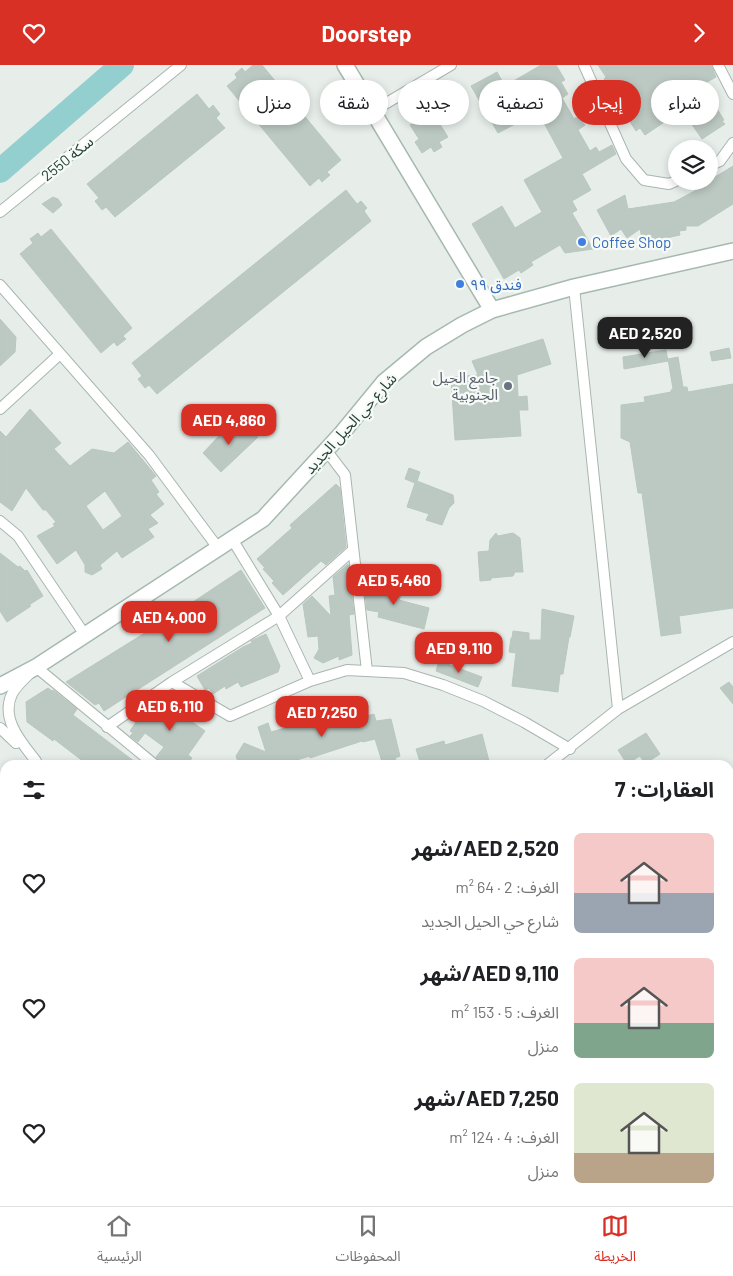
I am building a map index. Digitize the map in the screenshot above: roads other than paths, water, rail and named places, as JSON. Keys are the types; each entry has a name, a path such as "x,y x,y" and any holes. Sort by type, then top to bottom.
{"street":[{"name":"سكة 2550","path":"0,213 181,65"},
{"path":"345,65 354,80"},
{"path":"388,102 451,65"},
{"path":"584,65 626,159 644,180 668,184"},
{"path":"718,65 733,94"},
{"path":"380,125 492,310"},
{"path":"718,162 733,143"},
{"name":"شارع حي الحيل الجديد","path":"36,667 262,519 342,433 384,382 426,347 462,325 492,310 574,287 733,251"},
{"path":"0,285 149,455 218,548"},
{"path":"574,287 618,709"},
{"path":"0,409 60,354"},
{"path":"326,450 345,475 367,671"},
{"path":"0,521 18,537 85,635"},
{"path":"232,539 279,616 310,681"},
{"path":"108,727 172,682 279,616 353,550"},
{"path":"554,760 618,709 733,642"},
{"path":"0,677 36,667"},
{"path":"0,685 36,667"},
{"path":"36,667 149,760"},
{"path":"36,667 12,694 8,711 14,734 36,760"},
{"path":"172,682 230,716 310,681 347,669 404,673 443,685 483,701 570,749"},
{"path":"0,728 36,760"}],"waterway":[{"path":"0,171 122,65"}],"place":[{"name":"Coffee Shop","path":"582,242"},
{"name":"فندق ٩٩","path":"460,284"},
{"name":"جامع الحيل الجنوبية","path":"508,386"}]}
